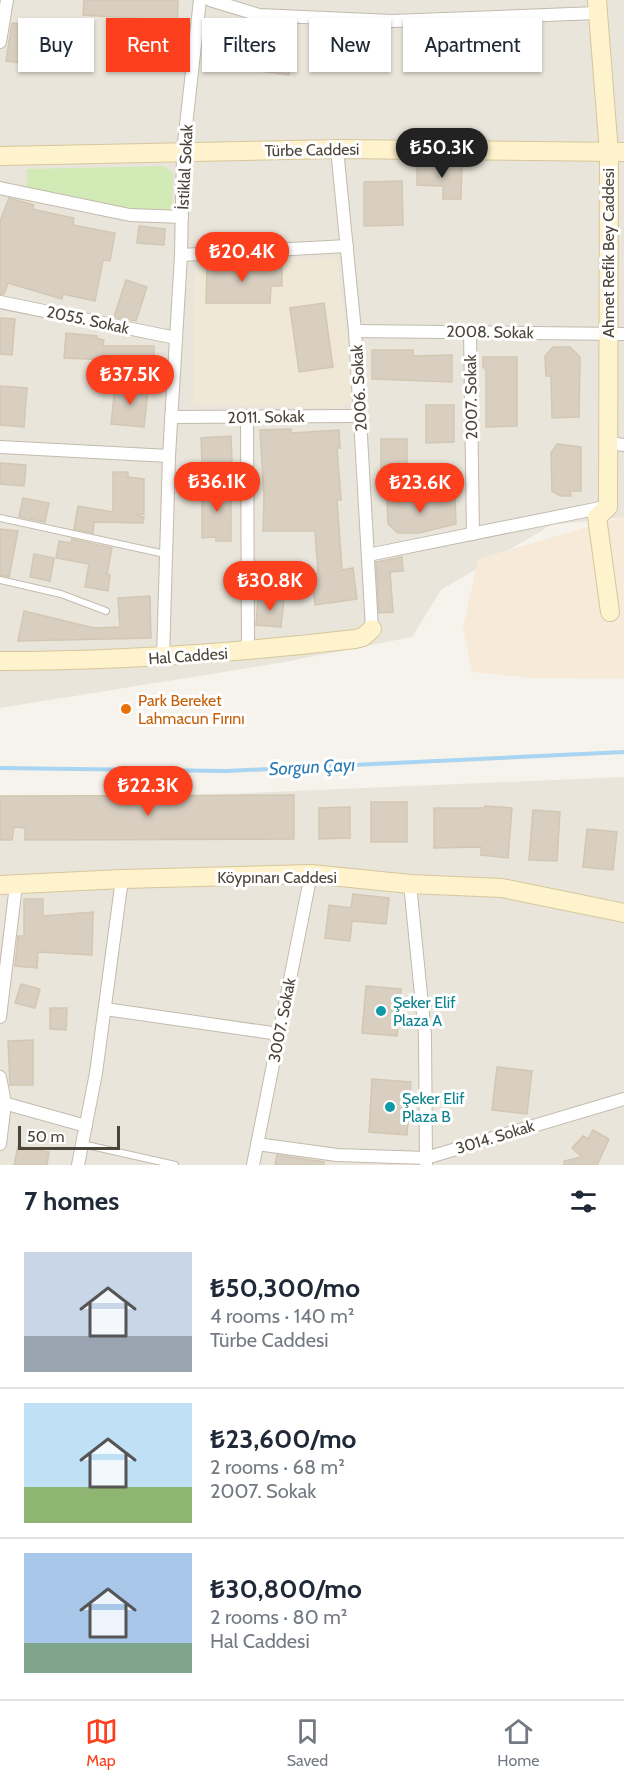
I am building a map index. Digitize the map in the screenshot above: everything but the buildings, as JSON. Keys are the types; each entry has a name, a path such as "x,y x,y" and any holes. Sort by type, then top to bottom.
{"street":[{"path":"0,42 7,0"},
{"name":"İstiklal Sokak","path":"163,658 169,456 181,255 183,152 200,0"},
{"path":"210,0 259,15 392,21 597,6"},
{"name":"Ahmet Refik Bey Caddesi","path":"597,6 616,153 616,443 608,507 597,517 610,612"},
{"name":"Türbe Caddesi","path":"0,156 337,149 616,153"},
{"name":"2006. Sokak","path":"337,149 355,331 372,629"},
{"path":"0,188 130,215 182,217"},
{"path":"181,255 347,246"},
{"name":"2055. Sokak","path":"0,302 176,338"},
{"name":"2008. Sokak","path":"355,331 616,334"},
{"name":"2007. Sokak","path":"470,332 473,534"},
{"name":"2011. Sokak","path":"171,417 360,416"},
{"path":"247,417 248,652"},
{"path":"0,447 169,456"},
{"path":"368,555 608,507"},
{"name":"Hal Caddesi","path":"0,661 163,658 248,652 355,639 363,637 372,629"},
{"name":"Köypınarı Caddesi","path":"8,885 122,879 311,874 410,884 501,888 624,914"},
{"name":"3007. Sokak","path":"253,1165 311,874"},
{"path":"78,1165 105,1009 122,879"},
{"path":"410,884 424,1035 426,1161"},
{"path":"0,1017 8,885"},
{"path":"105,1009 279,1034"},
{"path":"0,1077 2,1103 0,1144"},
{"name":"3014. Sokak","path":"257,1144 337,1155 426,1161 624,1099"},
{"path":"2,1103 86,1126"}],"lane":[{"path":"0,518 166,554"},
{"path":"0,580 61,594 106,611"},
{"path":"82,1144 175,1165"}],"shaded area":[{"path":"0,0 624,0 624,517 551,525 441,590 412,637 279,663 0,708"},
{"path":"337,258 355,397 342,408 193,405 195,270 201,261"},
{"path":"624,516 624,679 531,678 472,672 463,629 478,559"},
{"path":"624,777 624,1165 0,1165 0,797 132,798"}],"green space":[{"path":"164,166 173,174 172,210 124,208 27,189 27,169"}],"waterway":[{"name":"Sorgun Çayı","path":"0,768 227,771 624,752"}],"place":[{"name":"Park Bereket Lahmacun Fırını","path":"126,709"},
{"name":"Şeker Elif Plaza A","path":"381,1011"},
{"name":"Şeker Elif Plaza B","path":"390,1107"}]}
